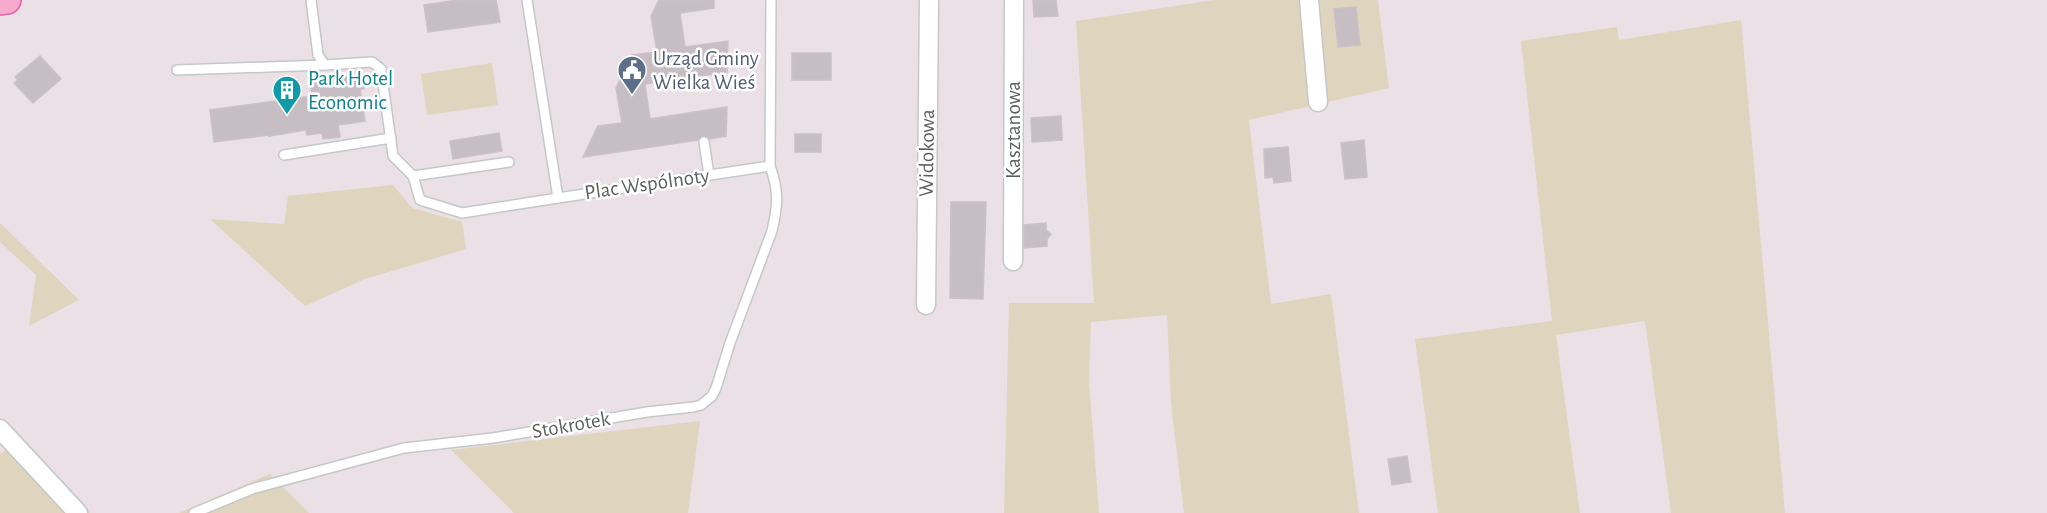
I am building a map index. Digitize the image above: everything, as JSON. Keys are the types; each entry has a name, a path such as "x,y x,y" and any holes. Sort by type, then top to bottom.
{"main road":[{"path":"0,1 7,0"}],"street":[{"name":"Widokowa","path":"926,305 929,0"},
{"name":"Kasztanowa","path":"1013,261 1014,0"},
{"path":"1309,0 1318,102"},
{"path":"0,429 78,513"}],"lane":[{"path":"311,0 318,56 325,65"},
{"name":"Plac Wspólnoty","path":"527,0 558,198 770,166"},
{"path":"770,166 771,0"},
{"path":"177,70 372,62 381,69 393,156 412,176 420,200 462,213 558,198"},
{"path":"284,155 391,138"},
{"path":"704,142 709,175"},
{"path":"412,176 509,162"},
{"name":"Stokrotek","path":"194,513 252,489 404,448 493,438 647,412 693,407 706,402 712,396 720,380 730,343 772,231 778,197 770,166"}],"shaded area":[{"path":"1214,0 1378,0 1389,88 1249,120 1271,304 1331,294 1359,513 1184,513 1171,403 1167,315 1091,322 1089,380 1099,513 1004,513 1009,303 1094,303 1076,21"},
{"path":"1741,20 1785,513 1671,513 1645,321 1556,335 1580,513 1438,513 1415,339 1552,321 1521,41 1617,27 1619,40"},
{"path":"492,63 498,105 427,115 421,74"},
{"path":"393,185 412,208 462,222 466,249 365,279 305,306 210,219 284,224 288,196"},
{"path":"0,223 79,300 29,326 36,275 0,242"},
{"path":"700,421 688,513 514,513 451,450"},
{"path":"22,438 90,513 0,513 0,454"},
{"path":"270,474 309,513 179,513"}],"building":[{"path":"458,0 496,0 500,22 428,32 424,5"},
{"name":"Urząd Gminy Wielka Wieś","path":"659,0 714,0 714,8 680,13 685,47 728,41 727,72 645,84 650,119 727,107 726,136 710,139 704,135 698,140 583,157 598,126 622,123 616,88 632,55 657,52 651,16"},
{"path":"1033,0 1056,0 1058,16 1034,17"},
{"path":"1356,7 1360,45 1338,47 1334,9"},
{"path":"792,53 831,53 831,80 792,80"},
{"path":"40,56 61,79 33,103 14,83 18,80 15,77"},
{"name":"Park Hotel Economic","path":"362,74 364,89 360,89 365,121 338,125 340,137 323,139 322,133 307,135 306,130 214,142 210,110 312,96 310,81"},
{"path":"1061,116 1062,140 1032,142 1031,118"},
{"path":"499,133 502,151 453,159 450,141"},
{"path":"795,134 821,134 821,152 795,152"},
{"path":"1364,140 1367,177 1345,179 1341,143"},
{"path":"1288,147 1291,181 1274,183 1273,177 1265,178 1264,149"},
{"path":"951,202 986,202 983,299 950,298"},
{"path":"1046,223 1046,230 1051,234 1047,239 1047,246 1024,248 1024,225"},
{"path":"1407,456 1411,482 1392,485 1388,459"}],"place":[{"name":"Urząd Gminy Wielka Wieś","path":"632,96"},
{"name":"Park Hotel Economic","path":"287,116"}]}
